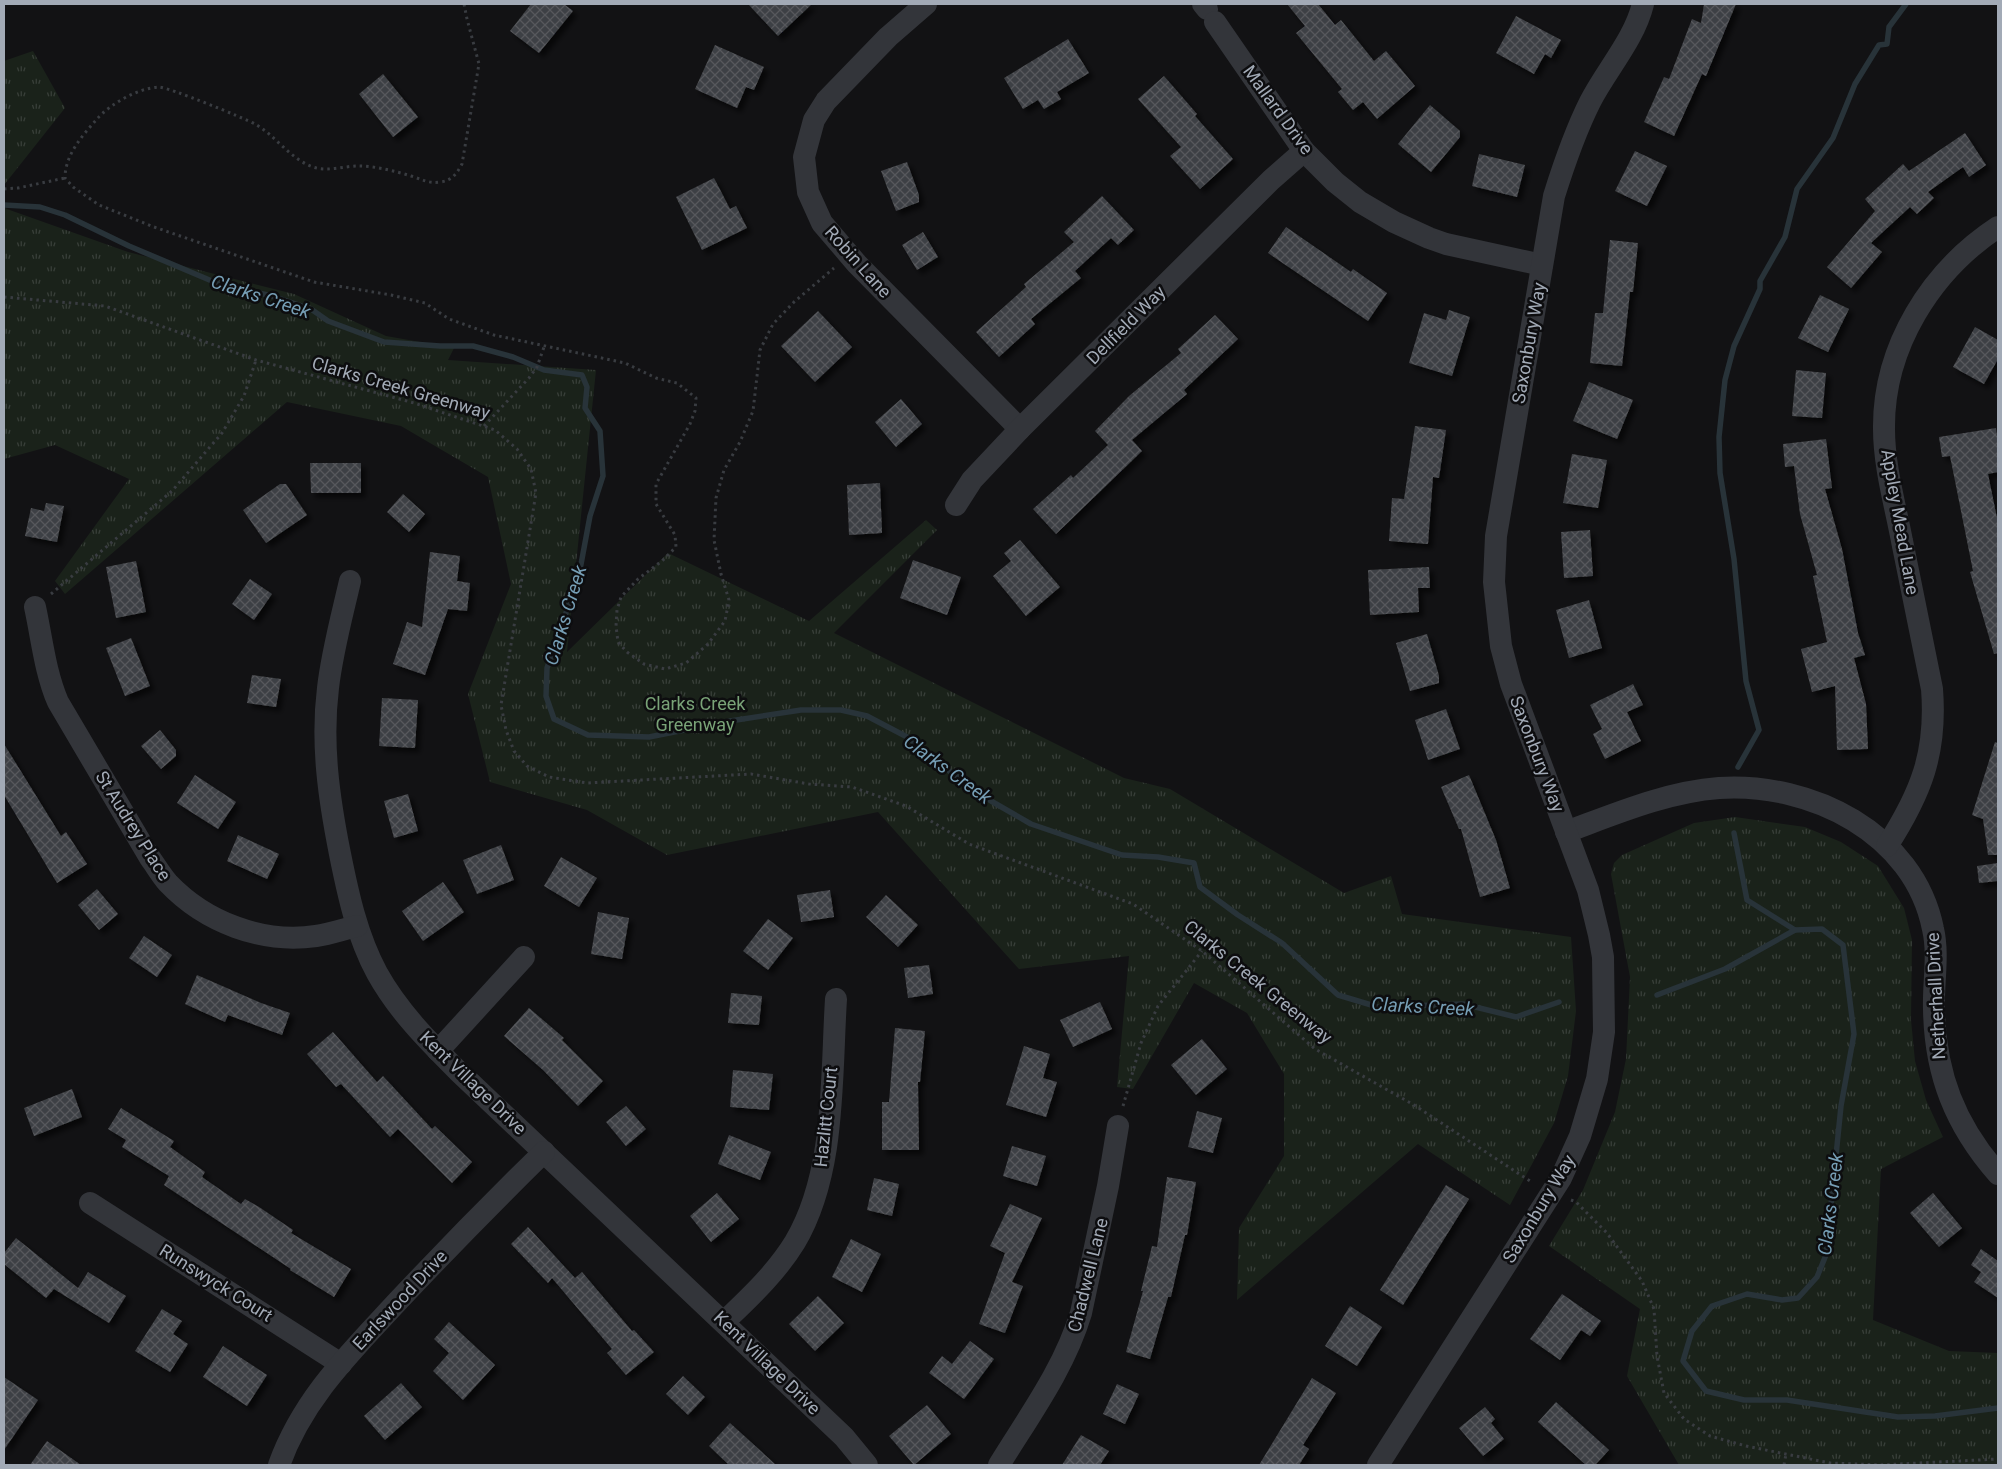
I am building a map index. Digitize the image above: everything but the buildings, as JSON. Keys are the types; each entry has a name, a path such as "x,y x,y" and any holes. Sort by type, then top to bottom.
{"street":[{"name":"Robin Lane","path":"926,4 888,38 826,101 814,120 804,157 808,192 822,223 850,256 1020,430"},
{"name":"Saxonbury Way","path":"1378,1465 1561,1178 1583,1128 1597,1079 1604,1032 1604,979 1599,935 1588,890 1511,684 1501,646 1494,582 1496,536 1554,196 1568,152 1591,101 1635,29 1644,4"},
{"name":"Mallard Drive","path":"1208,12 1304,151 1335,182 1360,202 1394,222 1446,244 1542,264"},
{"name":"Dellfield Way","path":"956,505 972,480 1020,430 1264,187 1304,151"},
{"name":"Appley Mead Lane","path":"1887,846 1908,812 1924,772 1931,743 1933,707 1932,689 1889,472 1884,431 1888,381 1898,351 1914,315 1926,297 1960,257 1998,227"},
{"name":"Kent Village Drive","path":"350,580 332,664 325,736 326,770 334,825 347,889 357,926 377,973 398,1006 438,1051 844,1437 868,1465"},
{"name":"St Audrey Place","path":"35,607 45,661 52,689 58,702 150,858 167,882 189,902 215,919 257,934 285,937 315,936 357,926"},
{"name":"Netherhall Drive","path":"1566,832 1667,797 1694,791 1732,788 1766,790 1800,797 1817,803 1860,824 1887,846 1907,868 1923,895 1935,941 1934,1009 1938,1060 1948,1093 1965,1130 1998,1174"},
{"path":"438,1051 524,958"},
{"name":"Hazlitt Court","path":"724,1322 774,1271 795,1241 811,1208 820,1178 828,1134 836,999"},
{"name":"Chadwell Lane","path":"999,1465 1057,1371 1075,1333 1108,1186 1118,1126"},
{"name":"Earlswood Drive","path":"279,1465 286,1444 311,1400 326,1380 464,1231 544,1152"},
{"name":"Runswyck Court","path":"90,1203 341,1364"}],"path":[{"path":"464,4 466,19 479,64 462,164 456,175 450,180 430,183 411,176 359,166 337,168 313,167 291,153 256,124 160,87 129,95 103,112 81,137 72,152 65,167 65,178 73,187 99,205 154,227 314,282 391,295 425,303 448,319 494,335 625,363 656,378 677,383 696,398 695,411 690,424 656,484 656,504 675,535 676,547 621,596 617,610 618,642 627,652 644,664 666,669 686,663 708,644 725,621 729,600 714,540 716,498 724,470 740,442 752,411 760,350 773,324 794,302 850,256"},
{"path":"4,189 18,188 65,178"},
{"name":"Clarks Creek Greenway","path":"4,297 105,306 256,360 414,403 484,426 495,430 517,449 531,469 536,493 501,705 506,730 514,751 527,766 549,777 587,783 751,774 809,784 852,787 906,806 969,844 1133,904 1202,951 1315,1048 1414,1105 1534,1184 1576,1202 1607,1233 1642,1281 1654,1309 1657,1356 1664,1393 1684,1419 1710,1436 1746,1446 1830,1463 1880,1465 1998,1459"},
{"path":"484,426 529,378 537,367 544,347"},
{"path":"35,607 172,491 222,434 244,396 256,360"},
{"path":"1118,1126 1141,1044 1158,1006 1202,951"},
{"path":"1784,1465 1786,1454"}],"green space":[{"path":"33,51 65,108 4,185 4,61"},
{"name":"Clarks Creek Greenway","path":"4,208 128,252 294,294 386,336 454,348 448,360 596,370 567,652 668,553 809,621 926,520 937,530 834,633 1124,778 1170,789 1344,893 1391,876 1402,914 1571,937 1576,1011 1568,1076 1554,1123 1510,1205 1418,1144 1237,1300 1239,1228 1284,1156 1284,1074 1247,1013 1194,983 1133,1089 1117,1087 1129,956 1019,969 878,812 667,855 587,810 490,782 468,694 511,584 488,477 401,426 287,402 65,594 55,581 129,479 55,445 4,459"},
{"path":"1735,817 1805,827 1841,842 1878,866 1904,908 1912,940 1911,1020 1915,1061 1926,1100 1943,1137 1881,1169 1873,1320 1949,1351 1998,1353 1998,1465 1679,1465 1627,1376 1640,1309 1549,1246 1583,1190 1615,1112 1626,1059 1630,977 1611,874 1614,863 1622,855 1694,823"}],"waterway":[{"path":"1738,767 1759,730 1746,681 1734,559 1720,473 1719,437 1725,380 1734,346 1760,289 1760,281 1785,237 1797,189 1833,138 1855,84 1879,45 1887,44 1889,27 1906,4"},
{"name":"Clarks Creek","path":"4,205 40,207 65,215 129,246 219,284 272,296 311,309 328,321 384,342 473,346 513,357 544,370 582,375 587,387 585,408 600,431 603,476 590,516 579,575 547,668 546,696 554,719 588,735 649,737 730,721 801,710 841,710 867,716 909,738 931,758 991,801 1031,824 1122,855 1158,857 1194,863 1200,887 1238,915 1282,943 1338,995 1378,1007 1463,1004 1516,1017 1559,1002"},
{"path":"1734,833 1747,900 1795,930"},
{"name":"Clarks Creek","path":"1657,995 1725,969 1795,930 1822,929 1843,945 1854,1034 1841,1106 1826,1255 1817,1277 1798,1298 1782,1300 1747,1294 1712,1306 1692,1331 1683,1361 1706,1391 1744,1400 1787,1400 1898,1417 1935,1416 1998,1408"}]}
